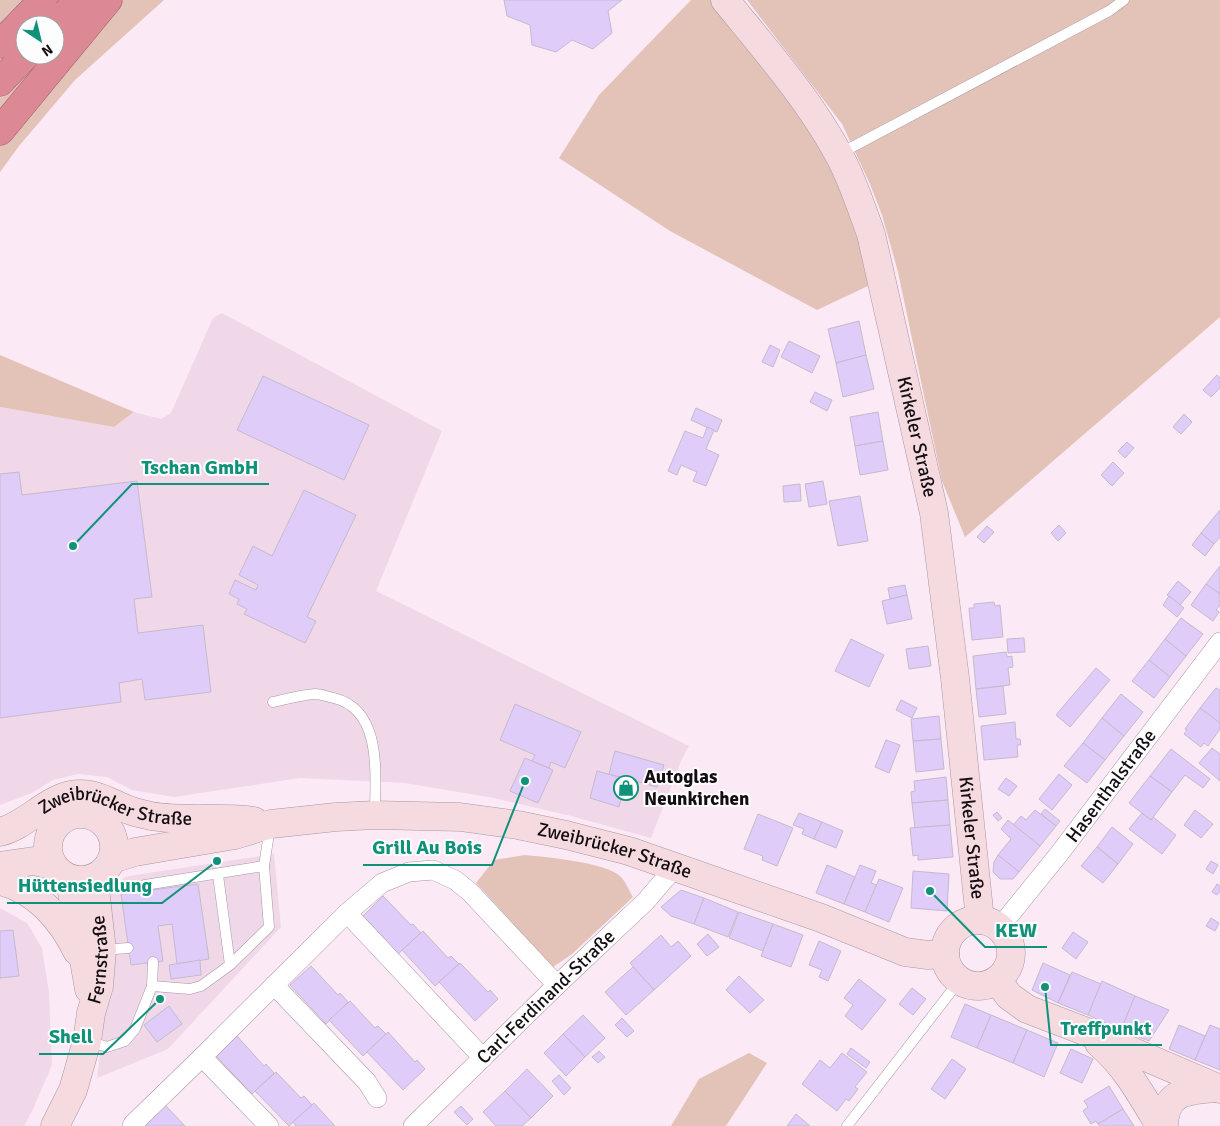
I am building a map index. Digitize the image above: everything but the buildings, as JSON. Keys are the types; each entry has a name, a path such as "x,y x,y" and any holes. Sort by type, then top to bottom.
{"highway":[{"path":"0,44 43,0"},
{"path":"65,15 79,0"},
{"path":"0,131 108,0"},
{"path":"0,82 16,65"}],"main road":[{"name":"Kirkeler Straße","path":"725,0 790,81 839,154 871,234 934,513 956,688 990,923"},
{"name":"Zweibrücker Straße","path":"0,832 30,818 51,803 71,795 94,795 130,811 153,816 240,819 271,824"},
{"path":"0,866 34,861 77,880 88,880 107,856 106,825 98,818 78,814 68,816 52,830 48,847 60,871"},
{"name":"Zweibrücker Straße","path":"107,856 235,835 271,824 375,815 460,817 518,825 620,848 821,918 905,952 928,955 945,954"},
{"name":"Zweibrücker Straße","path":"107,856 133,834 240,819"},
{"name":"Zweibrücker Straße","path":"0,842 13,841 52,830"},
{"name":"Fernstraße","path":"55,1126 73,1090 87,1041 105,955 95,889 107,856"},
{"name":"Fernstraße","path":"60,871 105,955"},
{"path":"0,881 14,884 35,897 70,937 105,955"},
{"path":"969,921 990,923 1006,935 1010,944 1009,964 997,980 978,986 969,984 960,980 952,973 947,964 945,954 946,943 951,933 969,921"},
{"path":"997,980 1008,996 1027,1009 1087,1032 1218,1089"},
{"path":"1087,1032 1108,1050 1130,1076 1162,1126"},
{"path":"1162,1126 1164,1112 1174,1098 1186,1091 1218,1089"}],"street":[{"name":"Hasenthalstraße","path":"990,923 1059,854 1220,642"},
{"name":"Carl-Ferdinand-Straße","path":"413,1126 646,901 676,866"},
{"path":"132,1126 347,913 382,884 409,872 433,870 455,880 470,892 557,985"},
{"path":"347,913 483,1058"},
{"path":"274,985 367,1082 377,1098"},
{"path":"202,1057 270,1126"}],"lane":[{"path":"839,154 1109,10 1124,0"},
{"path":"273,702 316,694 345,701 359,712 368,727 376,771 375,815"},
{"path":"152,986 190,989 202,986 230,965 269,927 264,866 271,824"},
{"path":"145,891 145,884 218,875 264,866"},
{"path":"218,875 230,965"},
{"path":"87,1041 107,1047 125,1041 135,1029 152,986 153,962"},
{"path":"847,1126 960,980"}],"shaded area":[{"path":"0,0 164,0 75,80 19,146 0,172"},
{"path":"691,0 711,0 791,102 809,129 840,185 852,215 868,286 817,310 670,231 559,158 599,95"},
{"path":"747,0 1220,0 1220,317 965,537 942,481 898,272 882,215 870,184 842,124"},
{"path":"222,313 442,431 376,591 689,746 681,761 651,838 571,816 494,798 405,783 300,778 174,797 132,790 107,777 78,774 53,780 32,793 0,805 0,407 114,427 134,412 161,419 171,413 213,318"},
{"path":"0,355 134,412 114,427 0,407"},
{"path":"274,854 281,927 168,1049 97,1078 112,949 108,905 110,893 116,885 129,876"},
{"path":"525,855 575,861 603,868 621,877 633,897 572,954 553,967 476,883 494,860"},
{"path":"0,908 27,923 42,948 49,993 52,1065 24,1126 0,1126"},
{"path":"749,1053 767,1063 726,1126 671,1126 699,1079"}],"place":[{"name":"Tschan GmbH","path":"73,546"},
{"name":"Grill Au Bois","path":"525,781"},
{"name":"Autoglas Neunkirchen","path":"626,788"},
{"name":"Hüttensiedlung","path":"217,861"},
{"name":"KEW","path":"930,891"},
{"name":"Treffpunkt","path":"1045,987"},
{"name":"Shell","path":"160,999"}]}
